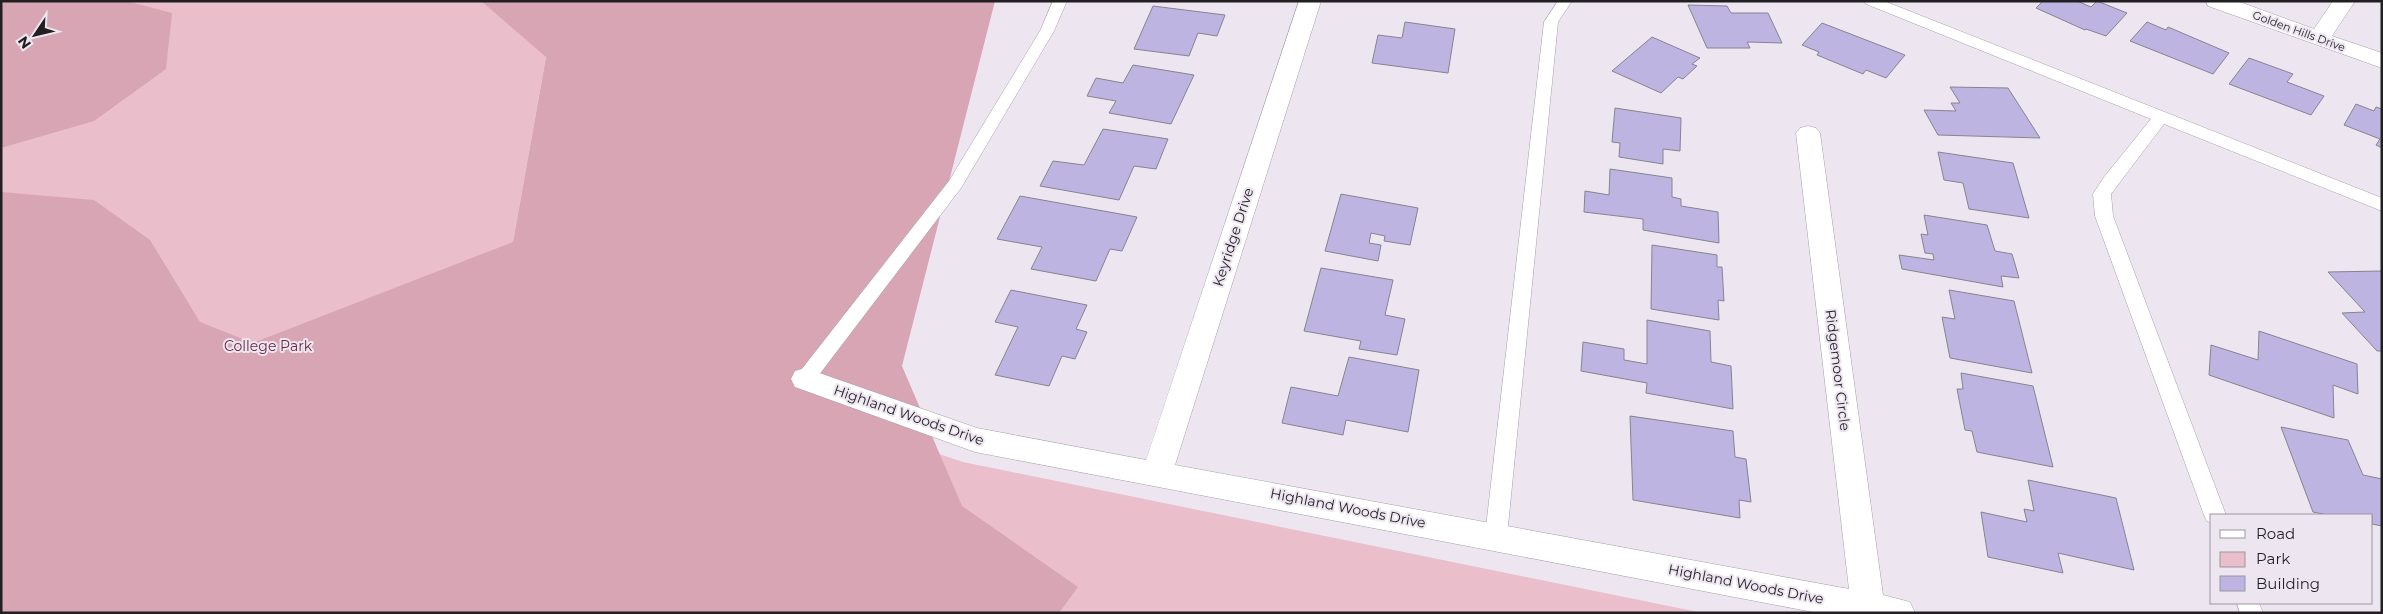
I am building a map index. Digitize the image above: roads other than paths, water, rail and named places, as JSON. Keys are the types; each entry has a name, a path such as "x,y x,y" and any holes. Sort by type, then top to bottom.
{"street":[{"name":"Keyridge Drive","path":"1157,472 1310,1"},
{"name":"Golden Hills Drive","path":"2216,1 2382,61"},
{"path":"2320,38 2338,8 2345,1"},
{"name":"Ridgemoor Circle","path":"1808,132 1868,607"},
{"name":"Highland Woods Drive","path":"805,379 976,440 1157,472 1898,613"}],"lane":[{"path":"805,379 955,184 1047,30 1060,1"},
{"path":"1496,536 1551,22 1565,1"},
{"path":"1871,1 2382,206"},
{"path":"2161,117 2110,181 2102,194 2104,216 2215,514"}],"park label":[{"name":"College Park","path":"268,346"}]}
